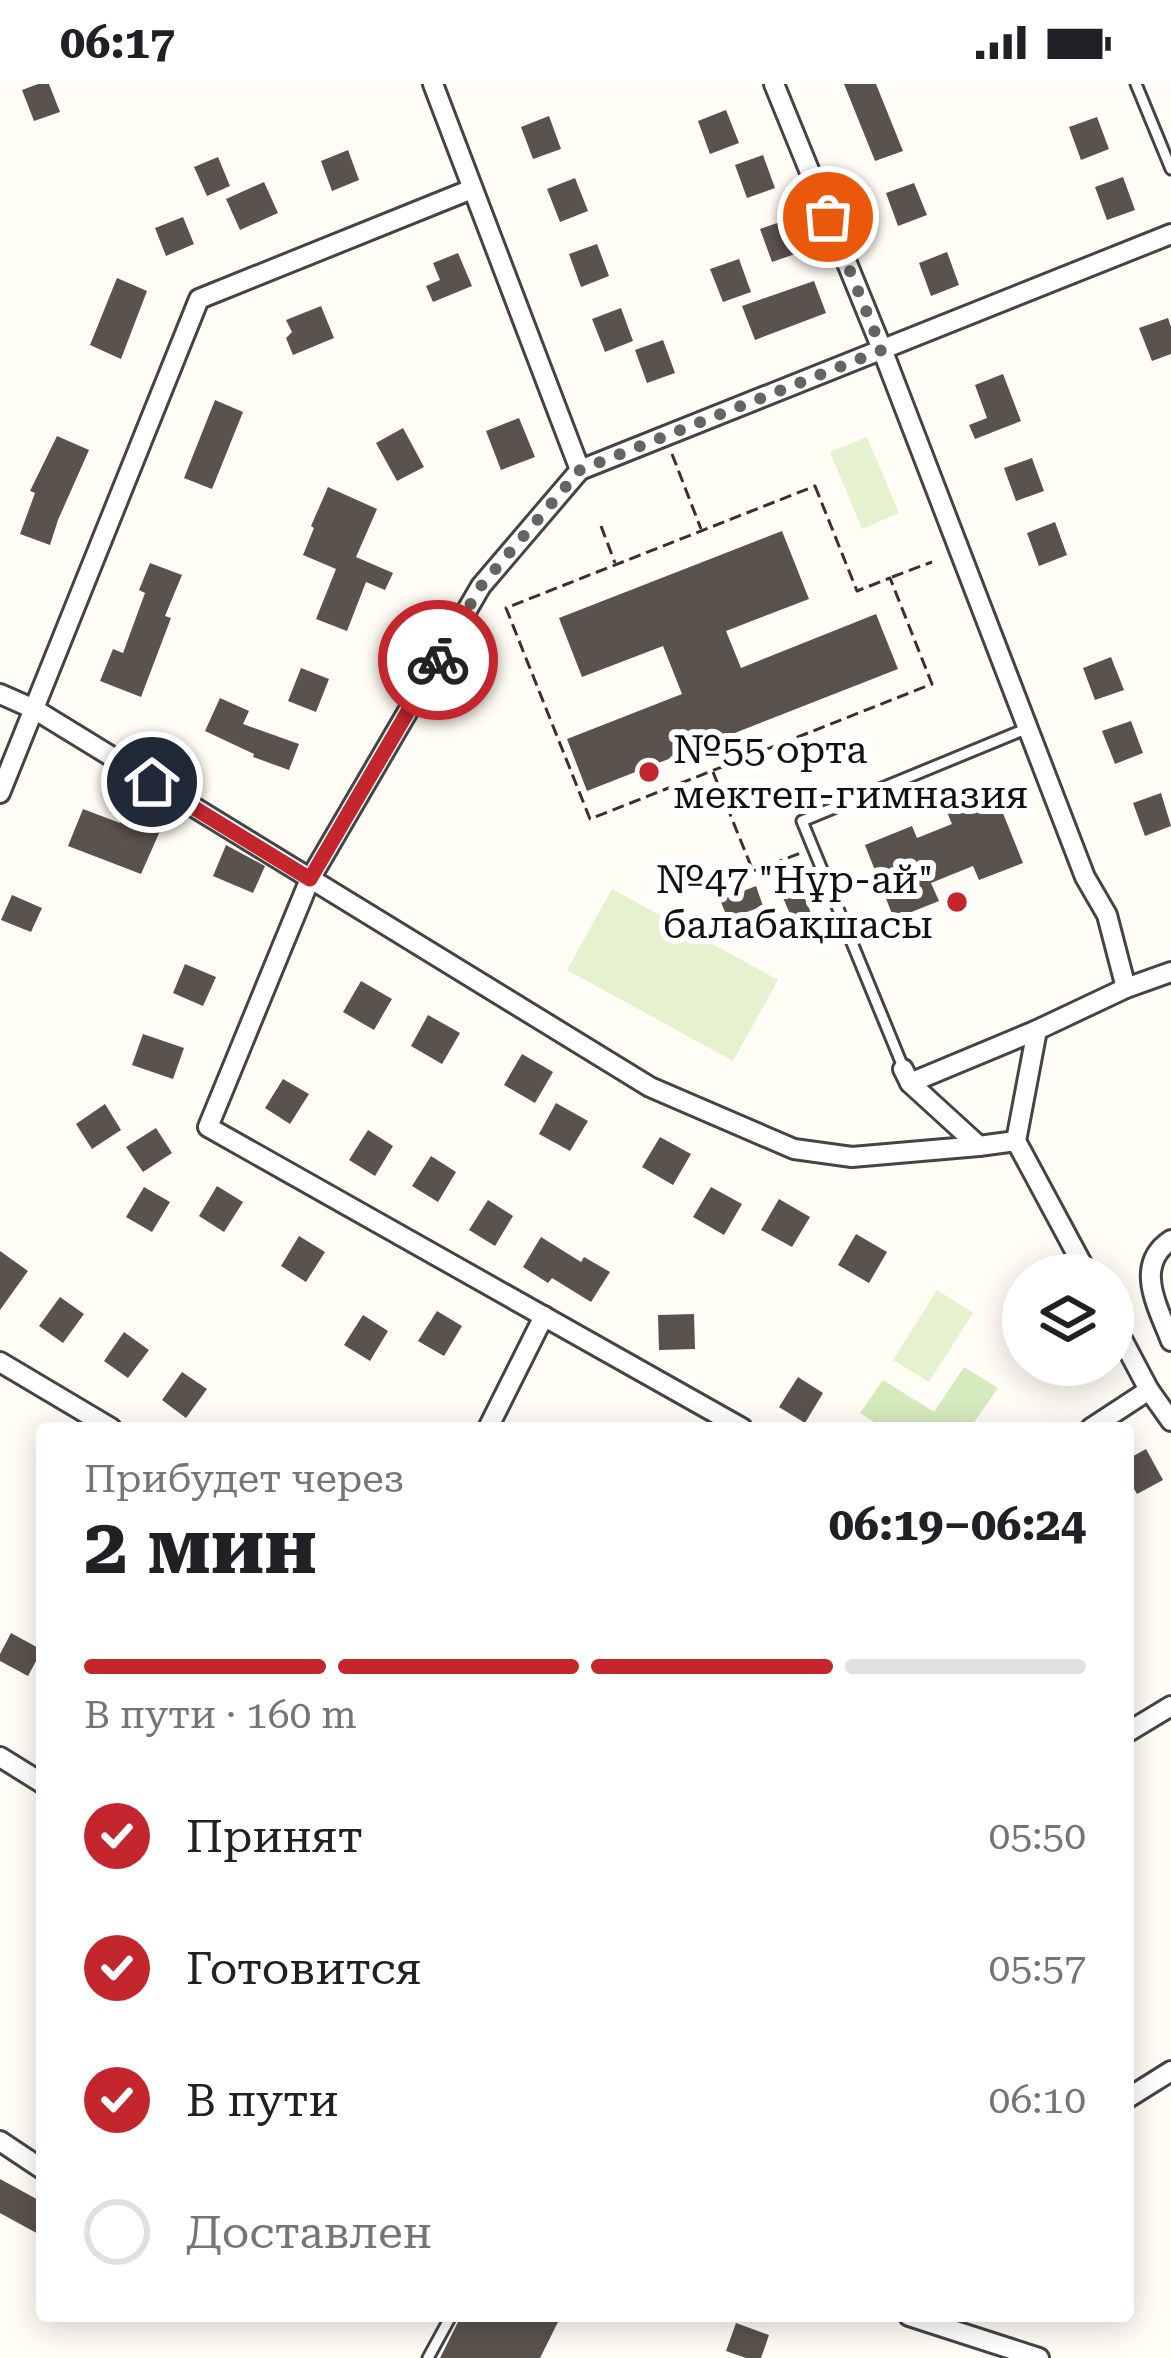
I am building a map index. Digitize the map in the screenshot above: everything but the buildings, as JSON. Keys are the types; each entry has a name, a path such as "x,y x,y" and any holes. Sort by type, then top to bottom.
{"street":[{"path":"433,84 580,470"},
{"path":"774,84 1085,877 1107,915 1126,988"},
{"path":"0,793 199,299 472,189"},
{"path":"731,1422 208,1127 310,879 481,586 580,470 1171,234"},
{"path":"0,694 34,709 650,1087 794,1149 852,1157 1016,1141"},
{"path":"979,1147 907,1076 1037,1030 1171,972"},
{"path":"1037,1030 1016,1141 1077,1254"},
{"path":"1171,1240 1159,1248 1150,1264 1154,1295 1171,1341"},
{"path":"491,1422 544,1316"},
{"path":"0,1362 101,1422"},
{"path":"1134,1362 1171,1421"},
{"path":"1100,1422 1149,1390"},
{"path":"1134,1728 1171,1706"},
{"path":"0,1757 36,1779"},
{"path":"1134,2094 1171,2071"},
{"path":"0,2141 36,2165"},
{"path":"928,2322 1039,2358"}],"lane":[{"path":"1136,84 1171,169"},
{"path":"907,1076 802,821 1028,728"},
{"path":"428,2358 448,2322"}],"path":[{"path":"666,436 702,531"},
{"path":"890,578 932,683 590,819 506,608 815,486 857,591 890,578 932,562"},
{"path":"601,526 616,565"},
{"path":"712,770 753,871 813,848"}],"green space":[{"path":"867,437 899,513 862,529 830,452"},
{"path":"612,889 778,980 733,1061 567,970"},
{"path":"937,1290 973,1313 929,1382 893,1360"},
{"path":"964,1367 998,1388 974,1422 874,1422 860,1413 883,1380 934,1412"}],"way so far":[{"path":"438,660 481,586 580,470 882,350 828,217"}],"place":[{"name":"№55 орта мектеп-гимназия","path":"649,772"},
{"name":"№47 \"Нұр-ай\" балабақшасы","path":"957,902"}],"route":[{"path":"152,782 310,879 438,660"}]}
